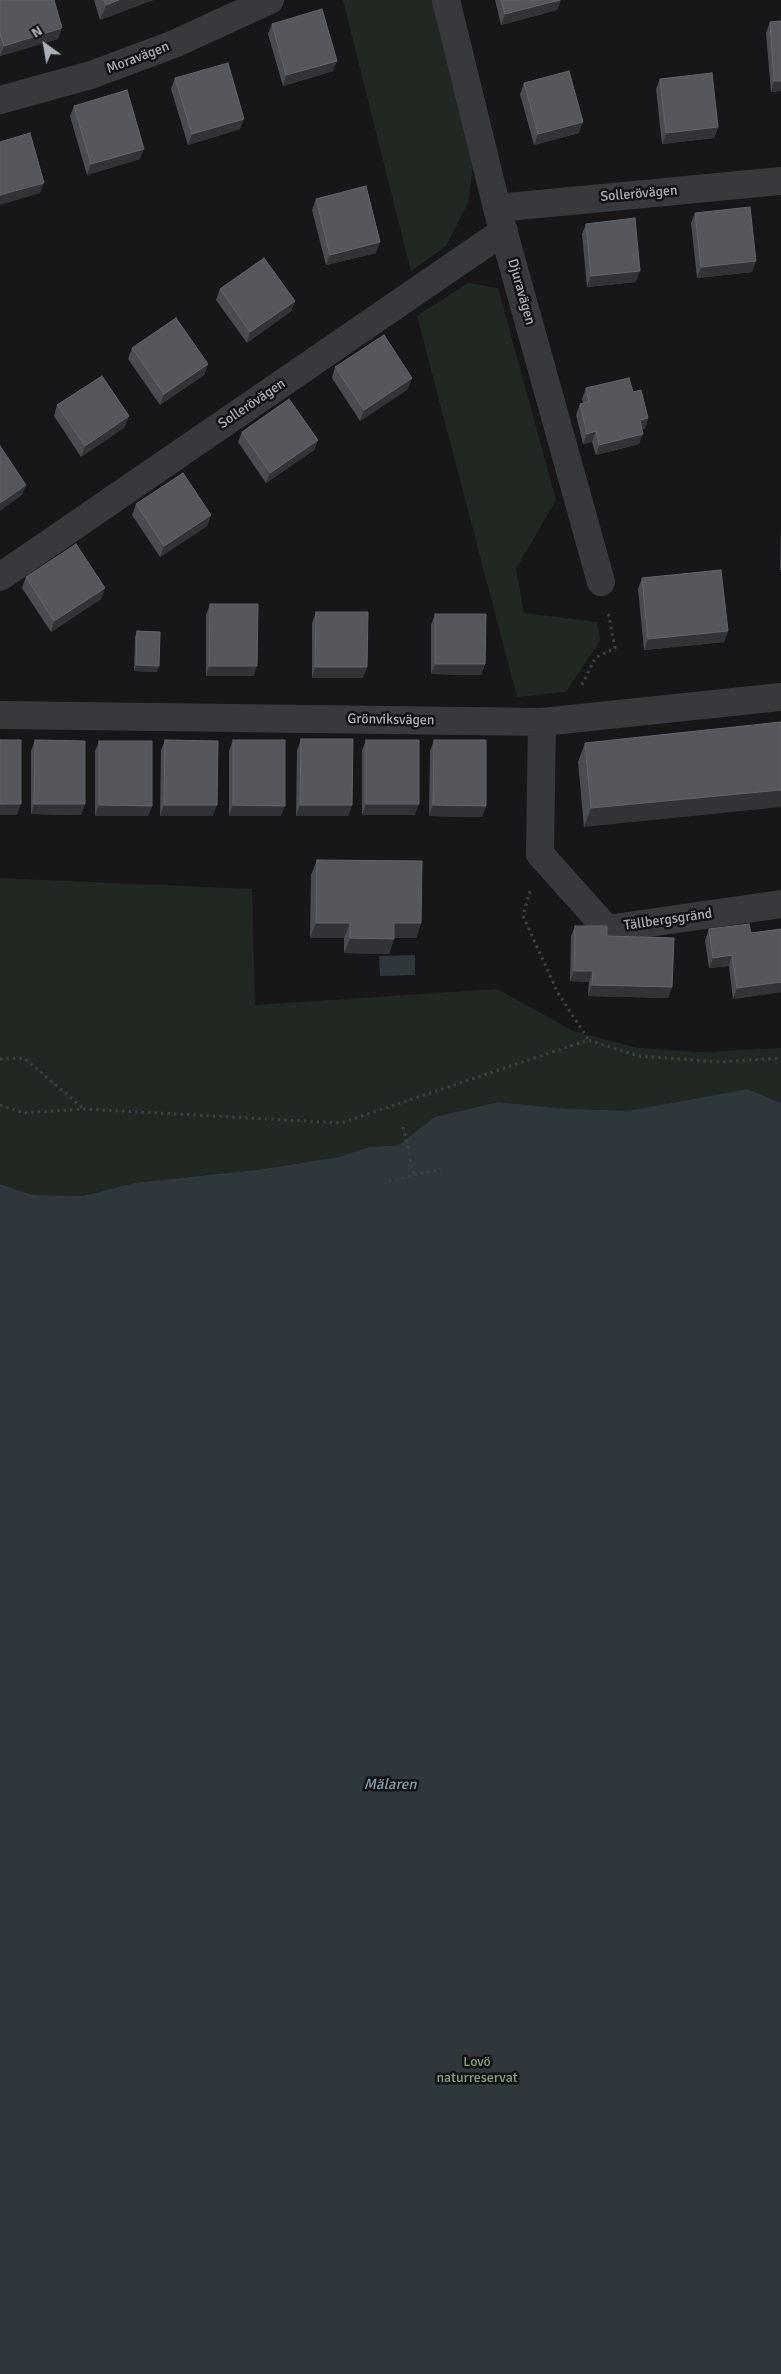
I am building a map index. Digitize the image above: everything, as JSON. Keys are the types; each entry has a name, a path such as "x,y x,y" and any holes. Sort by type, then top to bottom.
{"street":[{"name":"Moravägen","path":"0,100 100,72 174,44 270,0"},
{"name":"Djuravägen","path":"446,0 501,219 601,582"},
{"name":"Sollerövägen","path":"0,577 501,219 781,181"},
{"name":"Grönviksvägen","path":"0,715 553,721 781,698"},
{"path":"540,854 553,721"},
{"name":"Tällbergsgränd","path":"540,854 607,929 781,904"}],"path":[{"path":"553,721 595,658 615,648 601,582"},
{"path":"540,854 523,916 558,993 588,1040"},
{"path":"0,1105 24,1113 84,1109 340,1122 588,1040 639,1056 719,1062 781,1058"},
{"path":"0,1059 24,1058 84,1109"},
{"path":"403,1127 414,1175"},
{"path":"389,1181 441,1169"}],"shaded area":[{"path":"343,0 433,0 475,152 468,202 446,246 411,271"},
{"path":"468,283 498,288 556,500 516,569 524,613 597,622 600,641 566,692 517,697 417,316"},
{"path":"0,878 252,889 255,1005 497,989 573,1031 638,1048 702,1052 781,1048 781,1103 748,1089 627,1111 558,1108 498,1102 434,1117 399,1145 369,1147 338,1157 263,1169 134,1183 83,1196 33,1195 0,1184"}],"water":[{"path":"415,955 415,975 380,976 379,956"},
{"name":"Mälaren","path":"748,1089 781,1103 781,2374 0,2374 0,1184 33,1195 83,1196 134,1183 263,1169 338,1157 369,1147 399,1145 434,1117 498,1102 558,1108 627,1111"}],"building":[{"path":"0,0 54,0 62,28 4,46 0,34"},
{"path":"104,0 119,0 106,5"},
{"path":"501,0 560,0 505,14"},
{"path":"322,9 337,61 286,75 272,24"},
{"path":"781,21 781,81 774,81 770,22"},
{"path":"228,63 244,119 192,134 175,78"},
{"path":"569,71 583,122 538,134 524,83"},
{"path":"712,73 718,127 666,133 660,79"},
{"path":"127,90 144,149 91,164 74,106"},
{"path":"30,133 44,183 0,195 0,142"},
{"path":"366,186 380,242 330,255 316,199"},
{"path":"750,207 756,261 701,267 695,213"},
{"path":"635,218 640,271 591,276 586,224"},
{"path":"264,258 295,301 250,332 220,289"},
{"path":"176,318 208,364 164,394 132,348"},
{"path":"384,335 412,378 364,410 335,367"},
{"path":"102,376 129,416 85,446 57,405"},
{"path":"629,378 633,392 641,390 648,418 640,420 643,434 599,445 596,431 587,434 580,404 589,402 586,388"},
{"path":"289,399 318,440 270,473 242,432"},
{"path":"0,446 26,485 0,503"},
{"path":"183,473 211,515 164,546 136,504"},
{"path":"76,544 105,588 54,621 26,577"},
{"path":"721,570 728,631 648,639 642,578"},
{"path":"210,604 258,604 257,666 209,666"},
{"path":"316,612 368,612 367,667 315,667"},
{"path":"435,614 486,614 485,664 435,664"},
{"path":"137,631 160,632 159,666 136,665"},
{"path":"781,722 781,790 591,808 585,743"},
{"path":"301,739 353,739 352,805 300,805"},
{"path":"0,740 21,740 21,804 0,804"},
{"path":"35,740 85,741 85,804 34,804"},
{"path":"165,740 218,741 217,805 164,805"},
{"path":"233,740 285,740 285,806 233,805"},
{"path":"366,740 419,740 419,804 366,804"},
{"path":"434,740 486,740 486,806 433,805"},
{"path":"99,741 152,741 152,806 99,805"},
{"path":"317,860 422,861 421,923 394,923 394,939 350,938 350,923 316,923"},
{"path":"749,924 751,933 781,929 781,982 737,988 732,955 713,958 709,929"},
{"path":"575,926 607,926 607,936 674,938 672,987 592,985 593,971 574,971"}],"park label":[{"name":"Lovö naturreservat","path":"477,2070"}]}
